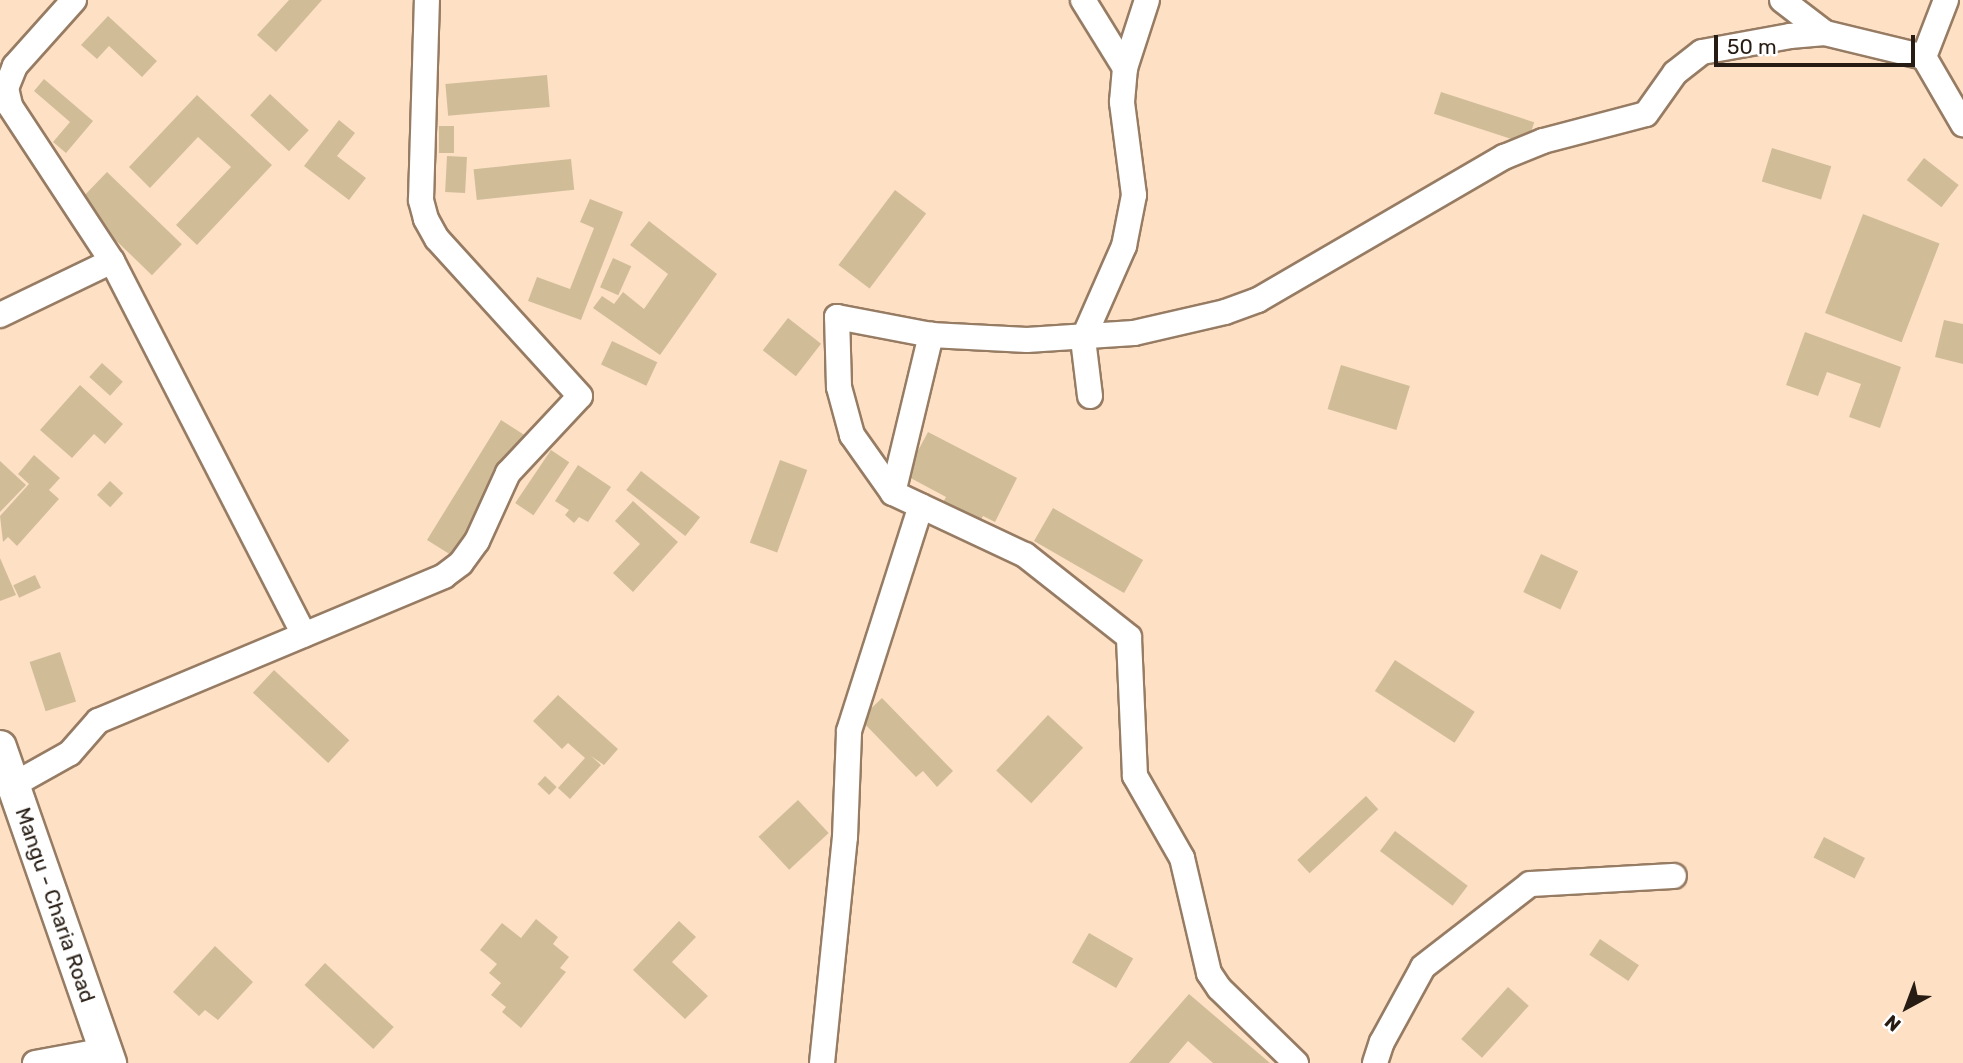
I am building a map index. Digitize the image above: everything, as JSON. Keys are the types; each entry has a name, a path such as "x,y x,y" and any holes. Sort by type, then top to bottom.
{"street":[{"path":"74,0 15,66 6,88 10,106 112,261 304,635"},
{"path":"4,761 70,753 98,721 444,576 461,563 477,541 508,473 580,396 437,239 426,219 421,201 427,0"},
{"path":"1083,0 1125,68"},
{"path":"1090,396 1083,339 1124,246 1134,194 1122,102 1125,68 1147,0"},
{"path":"1782,0 1825,33"},
{"path":"1924,57 1947,0"},
{"path":"1296,1063 1219,988 1209,973 1182,858 1135,776 1129,637 1025,555 893,493 852,435 839,387 837,317 931,334 1083,339 1134,333 1258,300 1504,157 1543,141 1646,114 1675,73 1702,52 1825,33 1924,57 1963,124"},
{"path":"0,315 112,261"},
{"path":"893,493 931,334"},
{"path":"822,1063 845,837 849,732 921,506"},
{"name":"Mangu - Charia Road","path":"4,761 108,1056"},
{"path":"1375,1063 1382,1042 1423,967 1530,884 1674,876"},
{"path":"35,1063 108,1056"}],"building":[{"path":"289,0 322,0 276,52 257,35"},
{"path":"108,16 157,61 142,77 109,46 97,59 81,45"},
{"path":"547,75 550,107 448,116 445,84"},
{"path":"44,79 93,121 66,153 53,142 70,122 34,91"},
{"path":"1441,92 1534,122 1527,144 1434,114"},
{"path":"270,94 309,130 289,151 250,115"},
{"path":"197,95 272,165 197,245 176,225 231,167 198,137 150,188 129,167"},
{"path":"339,120 355,133 337,156 366,178 349,200 304,166"},
{"path":"439,126 454,126 454,153 439,153"},
{"path":"1772,148 1831,166 1821,200 1762,181"},
{"path":"447,156 467,157 465,193 445,192"},
{"path":"1924,158 1959,185 1941,207 1907,180"},
{"path":"571,159 574,190 477,200 474,169"},
{"path":"107,172 182,244 152,275 77,203"},
{"path":"895,190 926,213 870,289 838,265"},
{"path":"590,199 623,212 581,320 528,301 537,277 570,289 594,228 580,222"},
{"path":"1863,214 1940,243 1902,342 1825,313"},
{"path":"649,221 717,274 660,355 593,308 602,296 614,304 623,292 644,309 668,274 630,245"},
{"path":"613,258 631,266 618,295 600,287"},
{"path":"788,318 821,344 796,376 763,350"},
{"path":"1944,320 1963,324 1963,364 1935,357"},
{"path":"1805,332 1901,367 1880,428 1849,417 1861,384 1827,372 1818,396 1786,385"},
{"path":"612,341 657,362 646,386 601,365"},
{"path":"102,363 123,382 110,396 89,377"},
{"path":"1341,365 1410,386 1396,430 1328,409"},
{"path":"80,385 123,424 105,444 94,434 72,458 40,430"},
{"path":"501,420 526,436 478,513 475,533 468,528 451,555 427,540"},
{"path":"928,432 1017,478 995,522 983,516 979,523 942,504 946,497 905,475"},
{"path":"551,450 569,462 533,515 515,503"},
{"path":"34,455 60,478 49,490 59,499 17,546 8,537 3,542 0,516 29,484 18,474"},
{"path":"780,460 807,470 777,553 750,543"},
{"path":"0,461 26,485 0,512"},
{"path":"578,465 611,487 588,522 579,517 574,523 565,515 569,510 555,501"},
{"path":"641,471 700,517 685,536 626,490"},
{"path":"110,481 123,493 110,507 97,495"},
{"path":"633,501 678,542 633,592 613,573 640,544 615,521"},
{"path":"1053,508 1143,560 1124,593 1034,541"},
{"path":"1541,554 1578,571 1560,609 1523,592"},
{"path":"0,558 16,595 0,601"},
{"path":"35,575 41,588 19,598 13,585"},
{"path":"60,652 76,701 46,711 30,662"},
{"path":"1395,660 1475,712 1455,743 1375,691"},
{"path":"274,670 349,740 328,763 253,693"},
{"path":"558,695 618,749 604,765 591,756 601,765 570,799 558,788 585,758 568,743 562,749 533,721"},
{"path":"882,698 953,771 937,787 923,771 916,777 860,719"},
{"path":"1048,715 1083,748 1031,803 996,771"},
{"path":"545,776 557,787 549,795 537,784"},
{"path":"1366,796 1378,809 1310,873 1297,860"},
{"path":"798,800 829,833 789,870 759,837"},
{"path":"1395,831 1468,886 1453,906 1380,851"},
{"path":"1824,837 1865,858 1855,878 1814,857"},
{"path":"536,919 558,937 553,944 569,957 560,968 566,972 521,1028 502,1012 506,1007 491,995 501,983 489,973 497,964 480,950 502,923 521,938"},
{"path":"679,921 696,937 672,962 708,996 685,1019 633,970"},
{"path":"1089,933 1133,958 1116,988 1072,962"},
{"path":"1600,939 1639,965 1628,981 1589,955"},
{"path":"215,946 253,982 218,1020 205,1010 199,1016 173,992"},
{"path":"325,963 394,1027 373,1049 305,985"},
{"path":"1508,987 1529,1006 1482,1058 1461,1039"},
{"path":"1189,994 1270,1063 1213,1063 1188,1041 1169,1063 1129,1063"}]}
